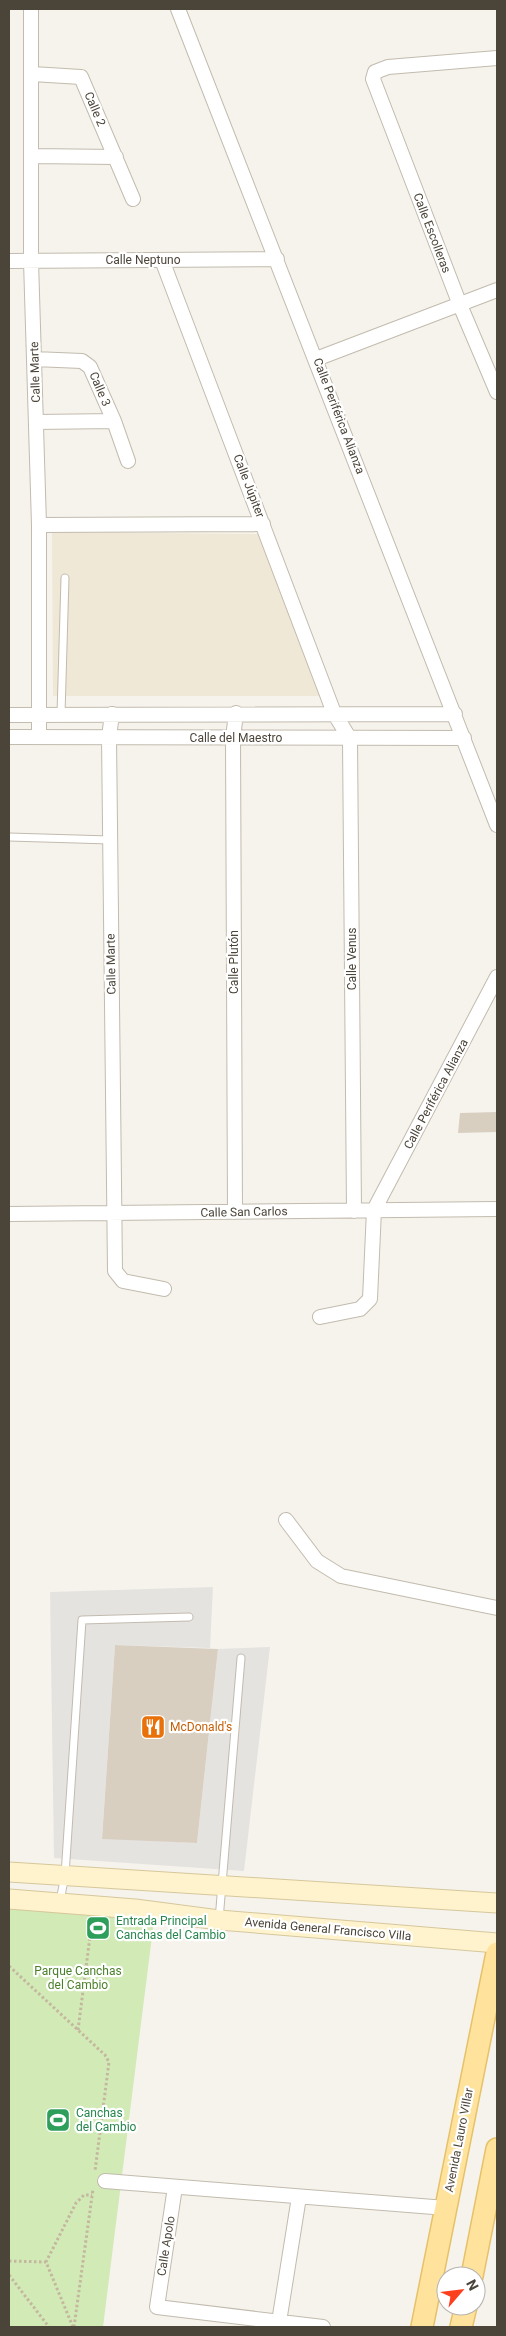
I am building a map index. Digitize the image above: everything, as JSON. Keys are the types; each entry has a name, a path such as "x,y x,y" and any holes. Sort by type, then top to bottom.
{"main road":[{"path":"9,1872 497,1904"},
{"name":"Avenida General Francisco Villa","path":"9,1899 94,1905 219,1920 497,1942"},
{"name":"Avenida Lauro Villar","path":"422,2327 497,1953"},
{"path":"474,2266 497,2149"}],"street":[{"name":"Calle Marte","path":"31,9 33,156 31,261 39,525 39,736"},
{"name":"Calle Periférica Alianza","path":"178,9 497,825"},
{"name":"Calle Escolleras","path":"497,58 388,67 375,72 373,79 460,305 497,392"},
{"name":"Calle 2","path":"32,74 81,77 133,199"},
{"path":"33,156 116,158"},
{"name":"Calle Neptuno","path":"9,261 277,259"},
{"name":"Calle Júpiter","path":"162,260 264,524 334,713"},
{"path":"316,359 497,290"},
{"name":"Calle 3","path":"34,359 82,361 90,367 114,422 36,422"},
{"path":"114,422 128,461"},
{"path":"39,525 264,524"},
{"name":"Calle Plutón","path":"235,1212 233,738 236,713"},
{"path":"334,713 350,739"},
{"name":"Calle del Maestro","path":"9,714 455,714"},
{"name":"Calle Marte","path":"112,714 109,737 115,1213"},
{"name":"Calle del Maestro","path":"9,737 464,738"},
{"name":"Calle Venus","path":"350,739 354,1211"},
{"name":"Calle Periférica Alianza","path":"374,1210 497,978"},
{"name":"Calle San Carlos","path":"9,1214 497,1209"},
{"path":"320,1317 360,1309 370,1299 374,1210"},
{"path":"115,1213 115,1271 123,1281 164,1289"},
{"path":"286,1520 317,1561 341,1576 497,1608"},
{"path":"105,2181 446,2208"},
{"name":"Calle Apolo","path":"175,2187 157,2306 323,2327"},
{"path":"279,2322 299,2197"}],"lane":[{"path":"62,714 65,578"},
{"path":"9,837 110,840"},
{"path":"60,1902 65,1875 82,1620 189,1617"},
{"path":"219,1920 241,1658"}],"path":[{"path":"78,2030 94,1905"},
{"path":"9,1966 105,2055 109,2062 73,2327"},
{"path":"73,2327 46,2262 76,2203 84,2195 92,2195"},
{"path":"9,2261 46,2262"},
{"path":"9,2278 49,2327"}],"shaded area":[{"path":"52,532 262,534 320,696 53,696"},
{"path":"213,1587 210,1648 115,1645 102,1838 197,1843 218,1649 270,1647 244,1871 54,1858 50,1592"}],"green space":[{"name":"Canchas del Cambio","path":"9,1899 155,1912 103,2327 9,2327"}],"building":[{"path":"497,1112 497,1132 458,1133 460,1113"},
{"path":"115,1645 218,1649 197,1843 102,1839"}],"place":[{"name":"McDonald's","path":"153,1727"},
{"name":"Entrada Principal Canchas del Cambio","path":"98,1928"},
{"name":"Canchas del Cambio","path":"58,2120"}],"park label":[{"name":"Parque Canchas del Cambio","path":"78,1978"}]}
